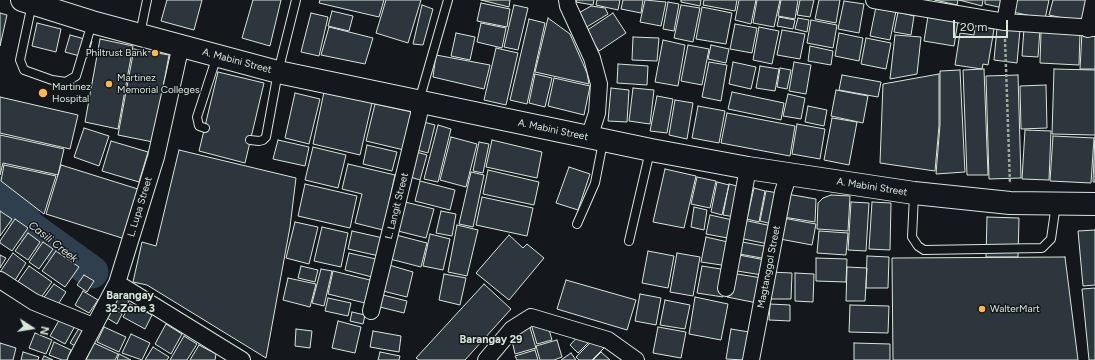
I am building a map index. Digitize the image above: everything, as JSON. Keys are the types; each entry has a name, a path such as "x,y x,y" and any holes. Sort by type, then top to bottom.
{"main road":[{"name":"A. Mabini Street","path":"27,2 92,22 278,72 596,140 748,168 914,193 1010,203 1095,204"}],"street":[{"path":"567,0 568,6 592,58 599,84 596,140"},
{"path":"874,0 924,5 1005,22 1091,29 1094,0"},
{"path":"1005,22 1009,0"},
{"name":"L. Lupa Street","path":"76,360 117,282 156,157 181,45"},
{"name":"L. Langit Street","path":"371,311 419,114 419,101"},
{"path":"726,288 748,168"},
{"name":"Magtanggol Street","path":"751,360 783,192 789,174"},
{"path":"0,280 34,302 93,326"},
{"path":"117,282 242,360"},
{"path":"486,360 512,329 531,317 608,340 636,360"}],"lane":[{"path":"140,35 147,0"},
{"path":"250,140 259,141 266,137 278,72 296,0"},
{"path":"419,101 448,0"},
{"path":"27,2 20,60 24,70 52,80 66,82 76,76 92,22"},
{"path":"205,128 200,126 197,117 218,55"},
{"path":"577,224 594,183 596,140"},
{"path":"630,241 651,150"},
{"path":"914,193 912,237 918,246 924,250 1042,248 1051,239 1056,203"}],"path":[{"path":"1005,22 1010,203"}],"building":[{"path":"167,0 202,0 194,30 161,21"},
{"path":"253,0 281,0 270,46 242,38"},
{"path":"320,0 384,0 379,17 319,3"},
{"path":"386,0 421,0 408,43 376,33"},
{"path":"481,0 510,0 509,7"},
{"path":"576,0 594,0 593,5 576,2"},
{"path":"597,0 620,0 618,10 596,5"},
{"path":"623,0 643,0 641,13 621,9"},
{"path":"645,0 666,2 661,26 640,22"},
{"path":"681,0 701,0 700,6 681,2"},
{"path":"704,0 737,0 735,11 703,5"},
{"path":"739,0 756,0 751,24 735,20"},
{"path":"757,0 780,0 774,27 753,23"},
{"path":"781,0 798,0 795,19 778,16"},
{"path":"800,0 814,0 810,17 797,15"},
{"path":"819,0 840,0 836,23 815,19"},
{"path":"935,0 958,0 957,5"},
{"path":"959,0 983,0 982,6"},
{"path":"985,0 1005,0 1003,8 985,4"},
{"path":"1015,0 1049,0 1045,19 1013,12"},
{"path":"1053,0 1087,0 1082,22 1049,15"},
{"path":"844,1 864,4 859,33 838,29"},
{"path":"668,2 679,4 674,31 663,29"},
{"path":"481,3 510,9 507,27 477,21"},
{"path":"422,5 433,9 423,45 413,44"},
{"path":"514,5 528,8 518,50 504,47"},
{"path":"681,5 700,8 693,42 674,38"},
{"path":"591,6 605,8 608,14 585,28 577,14"},
{"path":"702,7 732,13 726,44 696,39"},
{"path":"876,7 896,11 890,40 870,36"},
{"path":"332,11 353,16 349,31 328,26"},
{"path":"898,12 914,16 911,35 894,32"},
{"path":"0,13 7,15 0,46"},
{"path":"311,13 328,17 319,56 301,52"},
{"path":"613,13 626,33 599,51 586,31"},
{"path":"928,16 958,21 954,46 924,41"},
{"path":"779,17 795,20 793,29 777,26"},
{"path":"548,18 570,34 587,73 589,84 535,72"},
{"path":"798,18 809,20 807,32 795,29"},
{"path":"529,19 545,23 527,104 510,100"},
{"path":"811,20 837,25 833,48 807,43"},
{"path":"37,23 61,29 56,52 32,46"},
{"path":"481,23 506,28 502,48 477,42"},
{"path":"735,24 757,28 752,53 730,49"},
{"path":"975,26 994,29 988,65 983,64 982,69 955,65 960,33 974,35"},
{"path":"329,27 373,38 365,64 321,55"},
{"path":"759,27 779,31 772,64 753,60"},
{"path":"997,28 1020,30 1017,63 994,60"},
{"path":"1024,28 1040,29 1038,57 1022,56"},
{"path":"782,30 805,34 800,59 777,55"},
{"path":"1041,32 1080,33 1079,65 1040,63"},
{"path":"1082,32 1095,32 1095,69 1080,69"},
{"path":"456,33 475,37 470,60 451,56"},
{"path":"839,33 863,38 859,61 835,56"},
{"path":"70,35 92,41 87,58 65,52"},
{"path":"895,35 921,37 917,74 890,79"},
{"path":"633,37 659,38 657,61 632,60"},
{"path":"866,38 891,43 886,69 861,64"},
{"name":"Martinez Memorial Colleges","path":"100,39 133,46 118,129 85,122"},
{"path":"663,40 685,45 678,86 655,82"},
{"path":"688,45 709,49 702,85 681,81"},
{"path":"711,45 729,49 726,63 708,59"},
{"path":"810,46 833,51 831,65 808,61"},
{"path":"496,48 518,53 506,105 484,100"},
{"path":"134,49 169,55 153,142 118,135"},
{"path":"436,55 490,65 484,89 433,77"},
{"path":"709,62 727,65 721,101 702,97"},
{"path":"733,62 756,67 751,89 729,84"},
{"path":"794,62 811,65 806,94 789,91"},
{"path":"618,64 648,66 647,85 617,83"},
{"path":"760,66 779,69 775,91 756,88"},
{"path":"780,68 791,70 787,89 777,87"},
{"path":"984,69 988,175 967,175 963,70"},
{"path":"1054,69 1095,70 1095,135 1052,134"},
{"path":"960,70 965,172 936,174 940,125 940,71"},
{"path":"218,72 264,83 245,163 199,151"},
{"path":"535,74 552,78 545,107 529,103"},
{"path":"939,74 939,126 935,171 880,163 883,84"},
{"path":"842,75 881,82 878,97 839,90"},
{"path":"1018,75 1021,178 989,179 986,76"},
{"path":"554,78 590,86 584,115 548,106"},
{"path":"1046,85 1047,128 1021,129 1020,86"},
{"path":"611,88 629,90 627,122 608,121"},
{"path":"633,88 654,90 650,124 629,121"},
{"path":"836,90 868,96 863,123 831,116"},
{"path":"324,92 372,103 360,155 313,144"},
{"path":"732,92 784,103 781,120 728,109"},
{"path":"295,93 320,99 309,144 285,138"},
{"path":"788,94 805,98 801,119 783,116"},
{"path":"657,96 673,99 667,133 650,131"},
{"path":"0,97 78,115 70,149 0,133"},
{"path":"675,100 693,103 687,139 669,135"},
{"path":"375,104 412,112 404,150 366,141"},
{"path":"698,106 725,111 719,143 692,138"},
{"path":"808,106 827,110 824,126 805,122"},
{"path":"727,113 795,126 790,156 721,143"},
{"path":"832,118 857,122 849,165 824,160"},
{"path":"420,121 435,125 428,153 413,149"},
{"path":"797,124 825,129 820,159 792,154"},
{"path":"438,125 451,129 438,182 424,179"},
{"path":"84,128 109,136 99,166 74,157"},
{"path":"1025,130 1051,131 1049,180 1022,179"},
{"path":"0,135 64,149 58,175 3,163 0,175"},
{"path":"1053,136 1094,138 1091,183 1050,181"},
{"path":"1095,136 1095,182 1093,182"},
{"path":"451,137 477,144 466,187 440,180"},
{"path":"278,140 309,147 305,166 273,159"},
{"path":"492,140 542,152 537,178 486,167"},
{"path":"111,141 148,152 139,182 102,171"},
{"path":"479,142 489,144 483,173 473,171"},
{"path":"367,145 397,152 392,171 363,164"},
{"path":"313,147 346,155 338,188 305,180"},
{"path":"179,150 296,178 290,227 266,358 147,285 133,282 142,242 156,246"},
{"path":"413,151 427,155 420,180 407,176"},
{"path":"348,164 395,175 383,230 355,223 362,194 342,189"},
{"path":"4,165 56,176 44,214 1,181"},
{"path":"61,165 141,190 125,239 46,214"},
{"path":"569,167 590,174 578,210 556,203"},
{"path":"665,169 696,176 684,228 653,222"},
{"path":"488,170 539,182 534,205 483,194"},
{"path":"471,172 484,175 473,227 459,224"},
{"path":"697,177 716,181 710,208 691,204"},
{"path":"420,181 455,190 450,210 415,201"},
{"path":"717,182 729,185 722,215 711,212"},
{"path":"305,184 357,196 350,228 298,216"},
{"path":"729,184 741,187 735,217 723,215"},
{"path":"754,188 765,191 759,222 747,219"},
{"path":"766,191 778,193 772,224 760,221"},
{"path":"787,194 816,199 815,222 783,217"},
{"path":"831,195 850,196 848,231 817,229 818,203 823,198"},
{"path":"482,197 533,208 527,236 476,225"},
{"path":"405,202 434,209 426,238 398,231"},
{"path":"851,202 869,203 866,251 848,250"},
{"path":"872,202 891,203 890,250 869,249"},
{"path":"694,207 707,210 704,230 691,227"},
{"path":"0,211 12,219 0,236"},
{"path":"441,211 456,214 452,236 436,233"},
{"path":"710,215 737,221 733,239 706,234"},
{"path":"987,217 1019,218 1018,257 986,257"},
{"path":"783,218 816,224 812,245 780,239"},
{"path":"15,219 28,228 12,251 0,243 0,241"},
{"path":"743,220 772,226 768,244 739,238"},
{"path":"295,222 318,227 309,264 286,258"},
{"path":"457,225 478,230 467,276 448,272"},
{"path":"322,227 348,233 341,267 314,261"},
{"path":"1095,230 1095,285 1083,286 1078,231"},
{"path":"352,231 383,238 379,256 348,249"},
{"path":"819,231 848,233 846,255 817,253"},
{"path":"28,233 40,242 28,260 15,251"},
{"path":"430,234 450,239 443,270 423,266"},
{"path":"396,235 427,243 421,267 390,259"},
{"path":"509,235 523,248 527,244 544,258 509,300 476,273"},
{"path":"706,237 732,243 728,266 701,262"},
{"path":"737,241 769,247 767,259 734,253"},
{"path":"43,242 53,249 39,269 29,262"},
{"path":"56,251 79,267 65,287 42,271"},
{"path":"648,251 674,256 668,288 642,283"},
{"path":"13,253 26,263 12,285 0,276 0,272"},
{"path":"349,253 376,259 372,277 345,270"},
{"path":"677,253 700,257 693,296 670,292"},
{"path":"734,254 765,260 762,275 731,270"},
{"path":"0,255 6,258 0,268"},
{"path":"867,256 889,257 888,288 866,288"},
{"name":"WalterMart","path":"1065,257 1078,360 893,360 892,258"},
{"path":"816,258 847,259 846,282 816,281"},
{"path":"389,265 413,272 407,297 383,291"},
{"path":"29,266 52,282 40,299 17,283"},
{"path":"301,266 318,270 315,282 298,278"},
{"path":"702,266 727,270 723,297 697,293"},
{"path":"847,267 867,268 865,301 846,301"},
{"path":"321,269 332,271 324,306 312,303"},
{"path":"333,271 370,280 365,303 328,294"},
{"path":"769,272 792,273 791,299 768,299"},
{"path":"731,273 762,278 757,303 727,297"},
{"path":"795,273 814,274 813,302 795,301"},
{"path":"444,274 466,278 460,305 439,300"},
{"path":"84,275 94,281 87,292 77,285"},
{"path":"288,278 316,284 310,307 283,300"},
{"path":"566,280 636,300 627,330 557,309"},
{"path":"54,284 66,292 55,309 42,300"},
{"path":"484,284 511,309 465,360 419,360 416,358"},
{"path":"1095,288 1095,360 1089,360 1082,289"},
{"path":"83,291 98,300 89,313 75,305"},
{"path":"640,294 661,298 656,325 635,321"},
{"path":"119,295 129,301 123,311 113,306"},
{"path":"383,295 407,301 404,313 380,307"},
{"path":"695,297 728,304 721,340 689,334"},
{"path":"328,298 351,303 348,316 325,311"},
{"path":"665,300 690,305 685,329 660,325"},
{"path":"130,304 152,315 145,329 123,317"},
{"path":"770,304 790,305 790,321 769,320"},
{"path":"850,305 889,306 888,333 849,332"},
{"path":"112,308 122,314 117,324 107,318"},
{"path":"352,312 365,315 363,324 350,321"},
{"path":"61,317 75,326 65,344 50,336"},
{"path":"338,321 361,327 355,353 332,348"},
{"path":"166,324 182,334 171,354 155,344"},
{"path":"529,324 536,348 515,354 511,336"},
{"path":"531,324 548,326 552,340 537,344"},
{"path":"81,325 86,327 75,346 70,343"},
{"path":"104,327 126,337 119,352 97,342"},
{"path":"658,327 686,332 681,358 653,353"},
{"path":"296,329 312,331 310,348 295,346"},
{"path":"731,329 749,332 744,360 726,359"},
{"path":"373,331 401,336 399,352 370,347"},
{"path":"35,333 52,340 46,354 29,348"},
{"path":"581,333 590,341 578,353 570,345"},
{"path":"131,334 150,343 142,360 122,353"},
{"path":"184,336 197,344 187,360 170,360"},
{"path":"594,339 604,348 592,360 579,360 576,357"},
{"path":"557,340 562,357 554,360 540,360 536,346"},
{"path":"54,342 71,350 67,360 62,360 49,355"},
{"path":"0,343 16,348 13,360 0,360"},
{"path":"94,343 118,354 115,360 86,360"},
{"path":"854,343 890,344 890,360 854,360"},
{"path":"199,345 216,354 215,360 190,360"},
{"path":"153,347 169,357 167,360 145,360"},
{"path":"535,350 538,360 517,360 515,356"},
{"path":"23,352 39,357 38,360 21,360"},
{"path":"380,352 400,356 399,360 378,360"},
{"path":"601,352 610,360 593,360"},
{"path":"571,353 576,360 561,360"},
{"path":"119,354 131,360 117,360"},
{"path":"44,356 53,360 42,360"}],"waterway":[{"name":"Casili Creek","path":"0,193 21,211 27,225 92,272"}],"place":[{"name":"Philtrust Bank","path":"155,53"},
{"name":"Martinez Memorial Colleges","path":"109,84"},
{"name":"Martinez Hospital","path":"43,93"},
{"name":"WalterMart","path":"982,309"}],"district":[{"name":"Barangay 32 Zone 3","path":"130,302"},
{"name":"Barangay 29","path":"491,340"}]}
